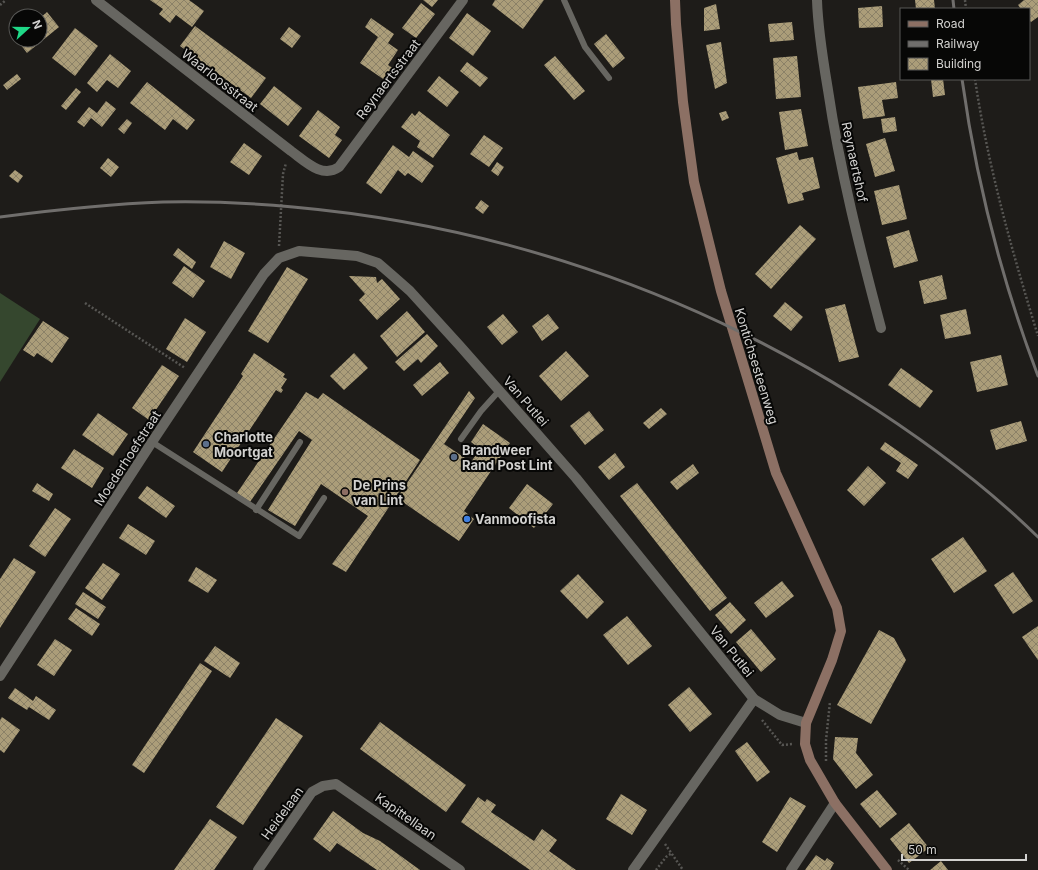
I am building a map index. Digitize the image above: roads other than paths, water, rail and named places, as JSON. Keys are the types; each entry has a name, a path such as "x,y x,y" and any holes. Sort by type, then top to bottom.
{"street":[{"name":"Waarloosstraat","path":"96,0 290,151 322,172 332,172"},
{"name":"Reynaertsstraat","path":"332,172 339,167 463,0"},
{"name":"Kontichsesteenweg","path":"675,0 682,94 694,182 721,292 745,376 776,473 837,608 841,631 832,660 806,724"},
{"name":"Reynaertshof","path":"817,0 818,23 836,142 862,255 881,328"},
{"name":"Van Putlei","path":"279,258 299,251 357,256 378,263 410,290 576,478 754,699 780,715 806,724"},
{"name":"Moederhoefstraat","path":"0,676 152,442 198,376 264,274 279,258"},
{"path":"633,870 754,699"},
{"path":"806,724 805,744 810,760 836,803 887,870"},
{"name":"Heidelaan","path":"258,870 312,792 324,786 336,784"},
{"name":"Kapittellaan","path":"336,784 460,870"},
{"path":"791,870 836,803"}],"lane":[{"path":"564,0 585,47 609,78"},
{"path":"461,439 481,411 499,391"},
{"path":"152,442 256,510 299,536 324,498"},
{"path":"256,510 300,442"}],"railway":[{"path":"953,0 954,8"},
{"path":"962,80 975,155 992,230 1013,304 1038,376"},
{"path":"0,217 122,204 163,202 261,204 368,216 441,229 514,246 585,268 655,294 723,324 790,358 855,396 927,444 973,479 1038,537"}],"place":[{"name":"Charlotte Moortgat","path":"206,444"},
{"name":"Brandweer Rand Post Lint","path":"454,457"},
{"name":"De Prins van Lint","path":"345,492"},
{"name":"Vanmoofista","path":"467,519"}]}
